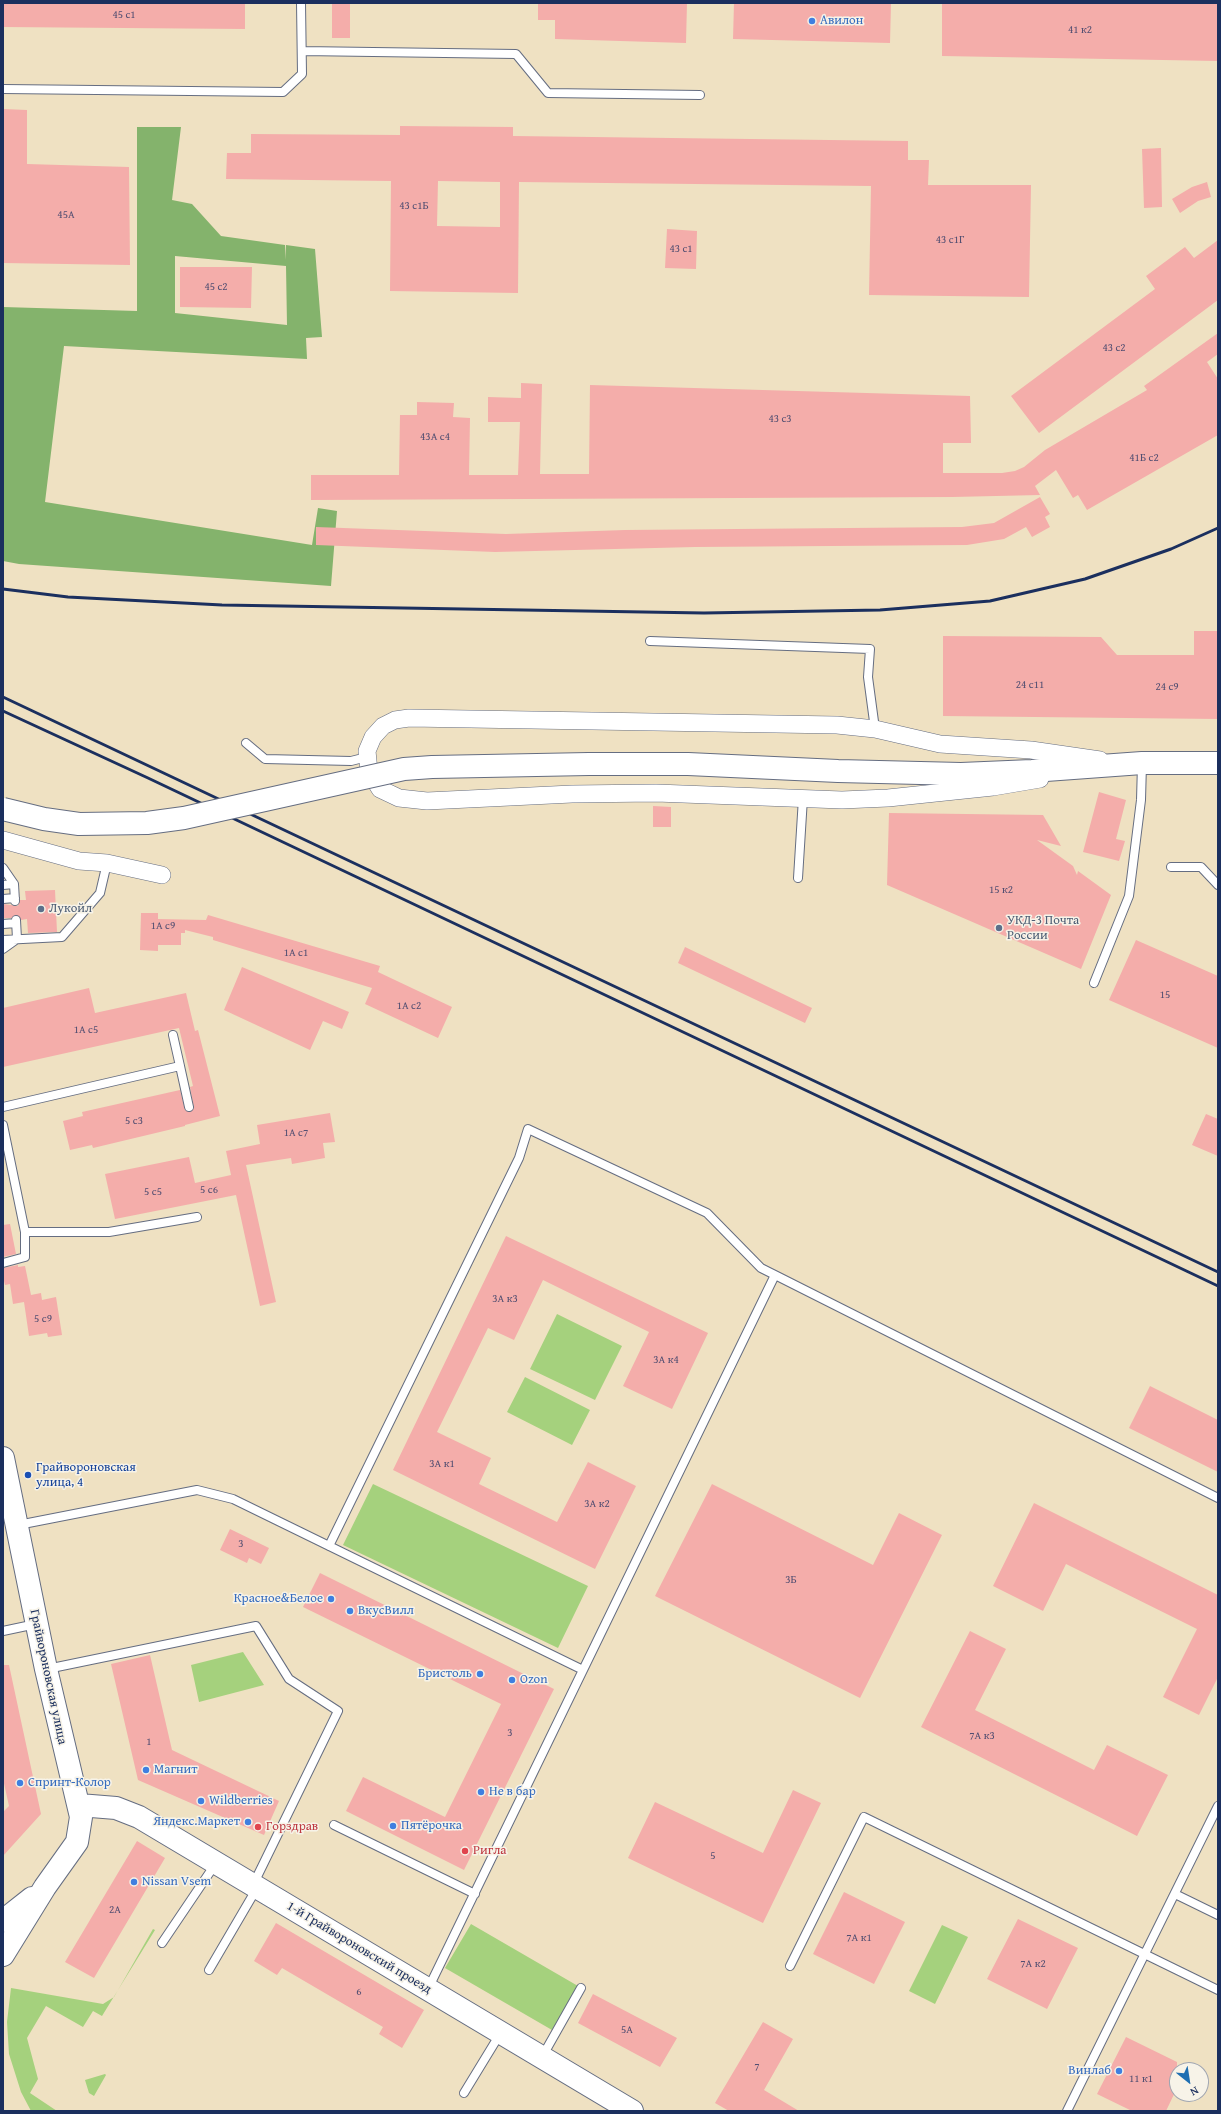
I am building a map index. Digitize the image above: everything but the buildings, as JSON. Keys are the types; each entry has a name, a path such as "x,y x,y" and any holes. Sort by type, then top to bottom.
{"main road":[{"path":"3,809 44,819 79,824 147,823 184,818 404,769 432,767 688,764 838,771 961,774 1136,764 1218,763"},
{"name":"Грайвороновская улица","path":"3,1458 18,1525 36,1624 62,1745 81,1817 77,1842 45,1887"},
{"name":"1-й Грайвороновский проезд","path":"79,1805 116,1808 139,1817 632,2111"},
{"path":"3,1921 45,1887"},
{"path":"3,1955 45,1887"}],"street":[{"path":"1100,767 993,787 888,798 842,800 656,793 572,794 427,800 406,799 392,796 380,789 372,778 367,751 378,731 396,720 409,718 837,725 875,729 940,744 1031,750 1136,764"},
{"path":"3,840 79,861 107,863 162,875"}],"lane":[{"path":"3,89 283,92 302,74 301,3"},
{"path":"302,52 516,54 548,93 700,95"},
{"path":"650,641 870,649 868,677 875,729"},
{"path":"246,743 265,759 351,761 367,757"},
{"path":"1094,983 1129,896 1141,800 1136,764"},
{"path":"798,878 803,798"},
{"path":"3,940 62,937 100,893 107,863"},
{"path":"1171,867 1201,867 1218,885"},
{"path":"3,868 14,884 15,899 3,899"},
{"path":"3,885 14,884"},
{"path":"3,924 16,922 17,939"},
{"path":"3,950 17,939"},
{"path":"173,1035 189,1107"},
{"path":"3,1107 180,1066"},
{"path":"3,1125 25,1232 25,1257 3,1263"},
{"path":"329,1546 519,1158 528,1129 707,1213 761,1268 1218,1498"},
{"path":"25,1232 109,1232 197,1217"},
{"path":"427,1990 775,1275"},
{"path":"18,1525 197,1490 233,1499 583,1670"},
{"path":"3,1631 36,1624"},
{"path":"46,1669 256,1626 289,1679 338,1711 256,1886 209,1970"},
{"path":"1067,2111 1218,1806"},
{"path":"790,1966 864,1817 1218,1990"},
{"path":"334,1824 475,1894"},
{"path":"162,1943 217,1863"},
{"path":"1175,1894 1218,1915"},
{"path":"541,2058 582,1988"},
{"path":"464,2093 500,2033"}],"green space":[{"path":"137,127 181,127 172,200 192,204 221,236 285,245 285,260 286,245 315,249 322,337 306,338 307,359 64,346 45,502 312,545 318,508 337,511 331,586 19,564 3,561 3,307 137,311","holes":["175,256 286,266 287,325 175,313"]},
{"path":"557,1314 622,1346 595,1400 530,1369"},
{"path":"525,1377 590,1410 572,1445 507,1412"},
{"path":"373,1484 588,1586 558,1648 343,1545"},
{"path":"243,1652 264,1685 199,1702 191,1665"},
{"path":"471,1924 578,1986 552,2030 445,1968"},
{"path":"942,1925 968,1937 935,2004 909,1991"},
{"path":"153,1929 155,1930 118,1990"},
{"path":"11,1988 103,2004 114,1997 102,2016 93,2011 83,2027 46,2006 27,2038 38,2079 30,2093 57,2111 31,2111 21,2092 9,2054 7,2022"},
{"path":"105,2074 106,2075 94,2096 89,2093 85,2080"}],"railway":[{"path":"3,589 68,597 222,605 704,613 880,610 990,601 1085,579 1171,549 1218,528"},
{"path":"3,697 1218,1272"},
{"path":"3,711 148,778 1218,1286"}],"place":[{"name":"Авилон","path":"812,21"},
{"name":"Лукойл","path":"41,909"},
{"name":"УКД-3 Почта России","path":"999,928"},
{"name":"Грайвороновская улица, 4","path":"28,1475"},
{"name":"Красное&Белое","path":"331,1599"},
{"name":"ВкусВилл","path":"350,1611"},
{"name":"Бристоль","path":"480,1674"},
{"name":"Ozon","path":"512,1680"},
{"name":"Магнит","path":"146,1770"},
{"name":"Спринт-Колор","path":"20,1783"},
{"name":"Не в бар","path":"481,1792"},
{"name":"Wildberries","path":"201,1801"},
{"name":"Яндекс.Маркет","path":"248,1822"},
{"name":"Пятёрочка","path":"393,1826"},
{"name":"Горздрав","path":"258,1827"},
{"name":"Ригла","path":"465,1851"},
{"name":"Nissan Vsem","path":"134,1882"},
{"name":"Винлаб","path":"1119,2071"}]}
